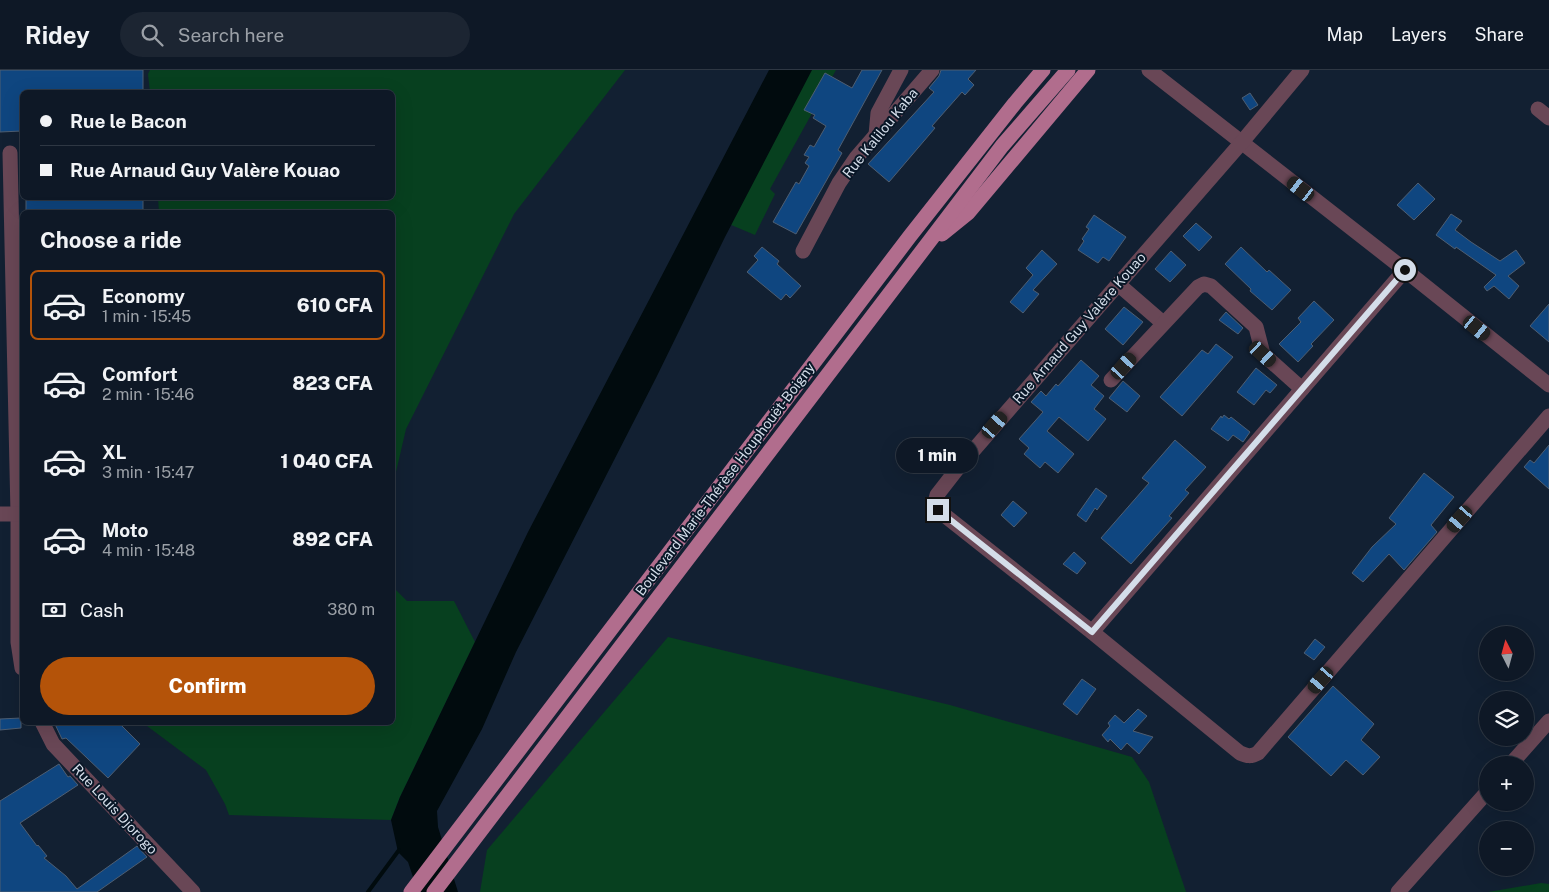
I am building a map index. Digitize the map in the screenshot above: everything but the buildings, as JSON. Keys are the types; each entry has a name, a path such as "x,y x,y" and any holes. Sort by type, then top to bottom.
{"main road":[{"name":"Boulevard Marie-Thérèse Houphouët-Boigny","path":"411,892 904,243 1043,70"},
{"name":"Boulevard Marie-Thérèse Houphouët-Boigny","path":"434,892 1002,146 1068,70"},
{"path":"924,249 968,213 1088,70"}],"street":[{"path":"876,135 878,113 901,70"},
{"name":"Rue Kalilou Kaba","path":"804,251 839,184 856,158 932,70"},
{"path":"1149,70 1549,385"},
{"name":"Rue Arnaud Guy Valère Kouao","path":"1302,70 1242,142 958,468 937,495 935,503 938,510 1240,753 1253,756 1258,753 1549,416"},
{"path":"11,153 20,514 18,642 20,655"},
{"path":"1092,632 1405,270"},
{"path":"1118,284 1163,323"},
{"path":"1111,380 1163,323 1198,287 1204,284 1211,286 1256,327 1263,354 1302,389"},
{"path":"0,514 20,514"},
{"path":"1518,756 1549,721"},
{"name":"Rue Louis Djorogo","path":"44,725 53,744 193,892"},
{"path":"1398,892 1479,801"}],"green space":[{"path":"150,70 625,70 514,214 406,429 395,476 395,210 159,210 158,200 395,200 395,90 150,90 148,74"},
{"path":"791,70 836,70 770,189 775,194 755,235 712,217"},
{"path":"395,589 407,601 454,601 475,642 400,797 391,820 229,815 206,770 146,725 395,725"},
{"path":"668,637 950,705 1132,757 1149,782 1186,892 480,892 487,850"},
{"path":"1541,883 1549,884 1549,892 1488,892"}],"shaded area":[{"path":"769,70 812,70 725,237 656,378 516,652 482,729 437,811 438,827 458,892 418,892 408,862 398,852 391,820 400,797 528,532"}],"waterway":[{"path":"368,892 399,850"}],"route":[{"path":"938,510 1092,632 1405,270"}]}
